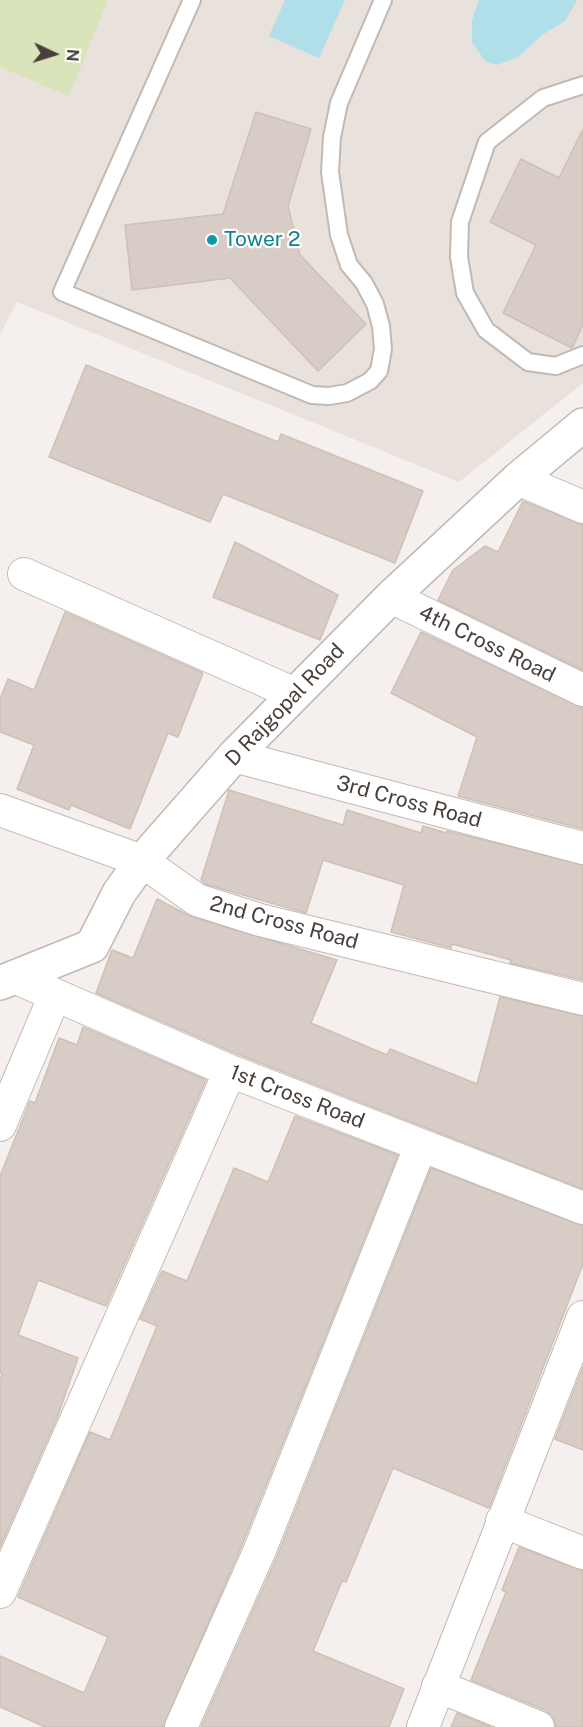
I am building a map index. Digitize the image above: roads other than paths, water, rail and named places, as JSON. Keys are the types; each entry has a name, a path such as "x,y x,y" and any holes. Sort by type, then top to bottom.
{"street":[{"name":"D Rajgopal Road","path":"7,980 92,946 119,893 142,861 234,756 391,597 518,479 583,425"},
{"path":"518,479 583,507"},
{"path":"24,574 295,694"},
{"name":"4th Cross Road","path":"391,597 583,690"},
{"name":"3rd Cross Road","path":"234,756 583,848"},
{"name":"2nd Cross Road","path":"0,810 142,861 197,900 260,920 583,999"},
{"name":"1st Cross Road","path":"7,980 55,995 230,1071 583,1208"},
{"path":"0,1125 55,995"},
{"path":"0,1592 230,1071"},
{"path":"181,1727 259,1552 422,1145"},
{"path":"423,1727 502,1521 576,1350 583,1317"},
{"path":"502,1521 583,1553"},
{"path":"438,1686 538,1727"}],"lane":[{"path":"192,0 62,292 312,394 329,396 347,393 370,381 380,371 383,349 381,326 375,304 364,283 349,265 339,236 330,172 332,137 339,103 383,0"},
{"path":"583,86 543,98 487,142 460,222 459,257 465,293 486,330 528,362 556,366 583,355"}],"water":[{"path":"285,0 345,0 319,58 269,36"},
{"path":"479,0 577,0 565,21 542,35 518,57 497,65 485,61 472,42 472,20"}],"place":[{"name":"Tower 2","path":"212,240"}]}
